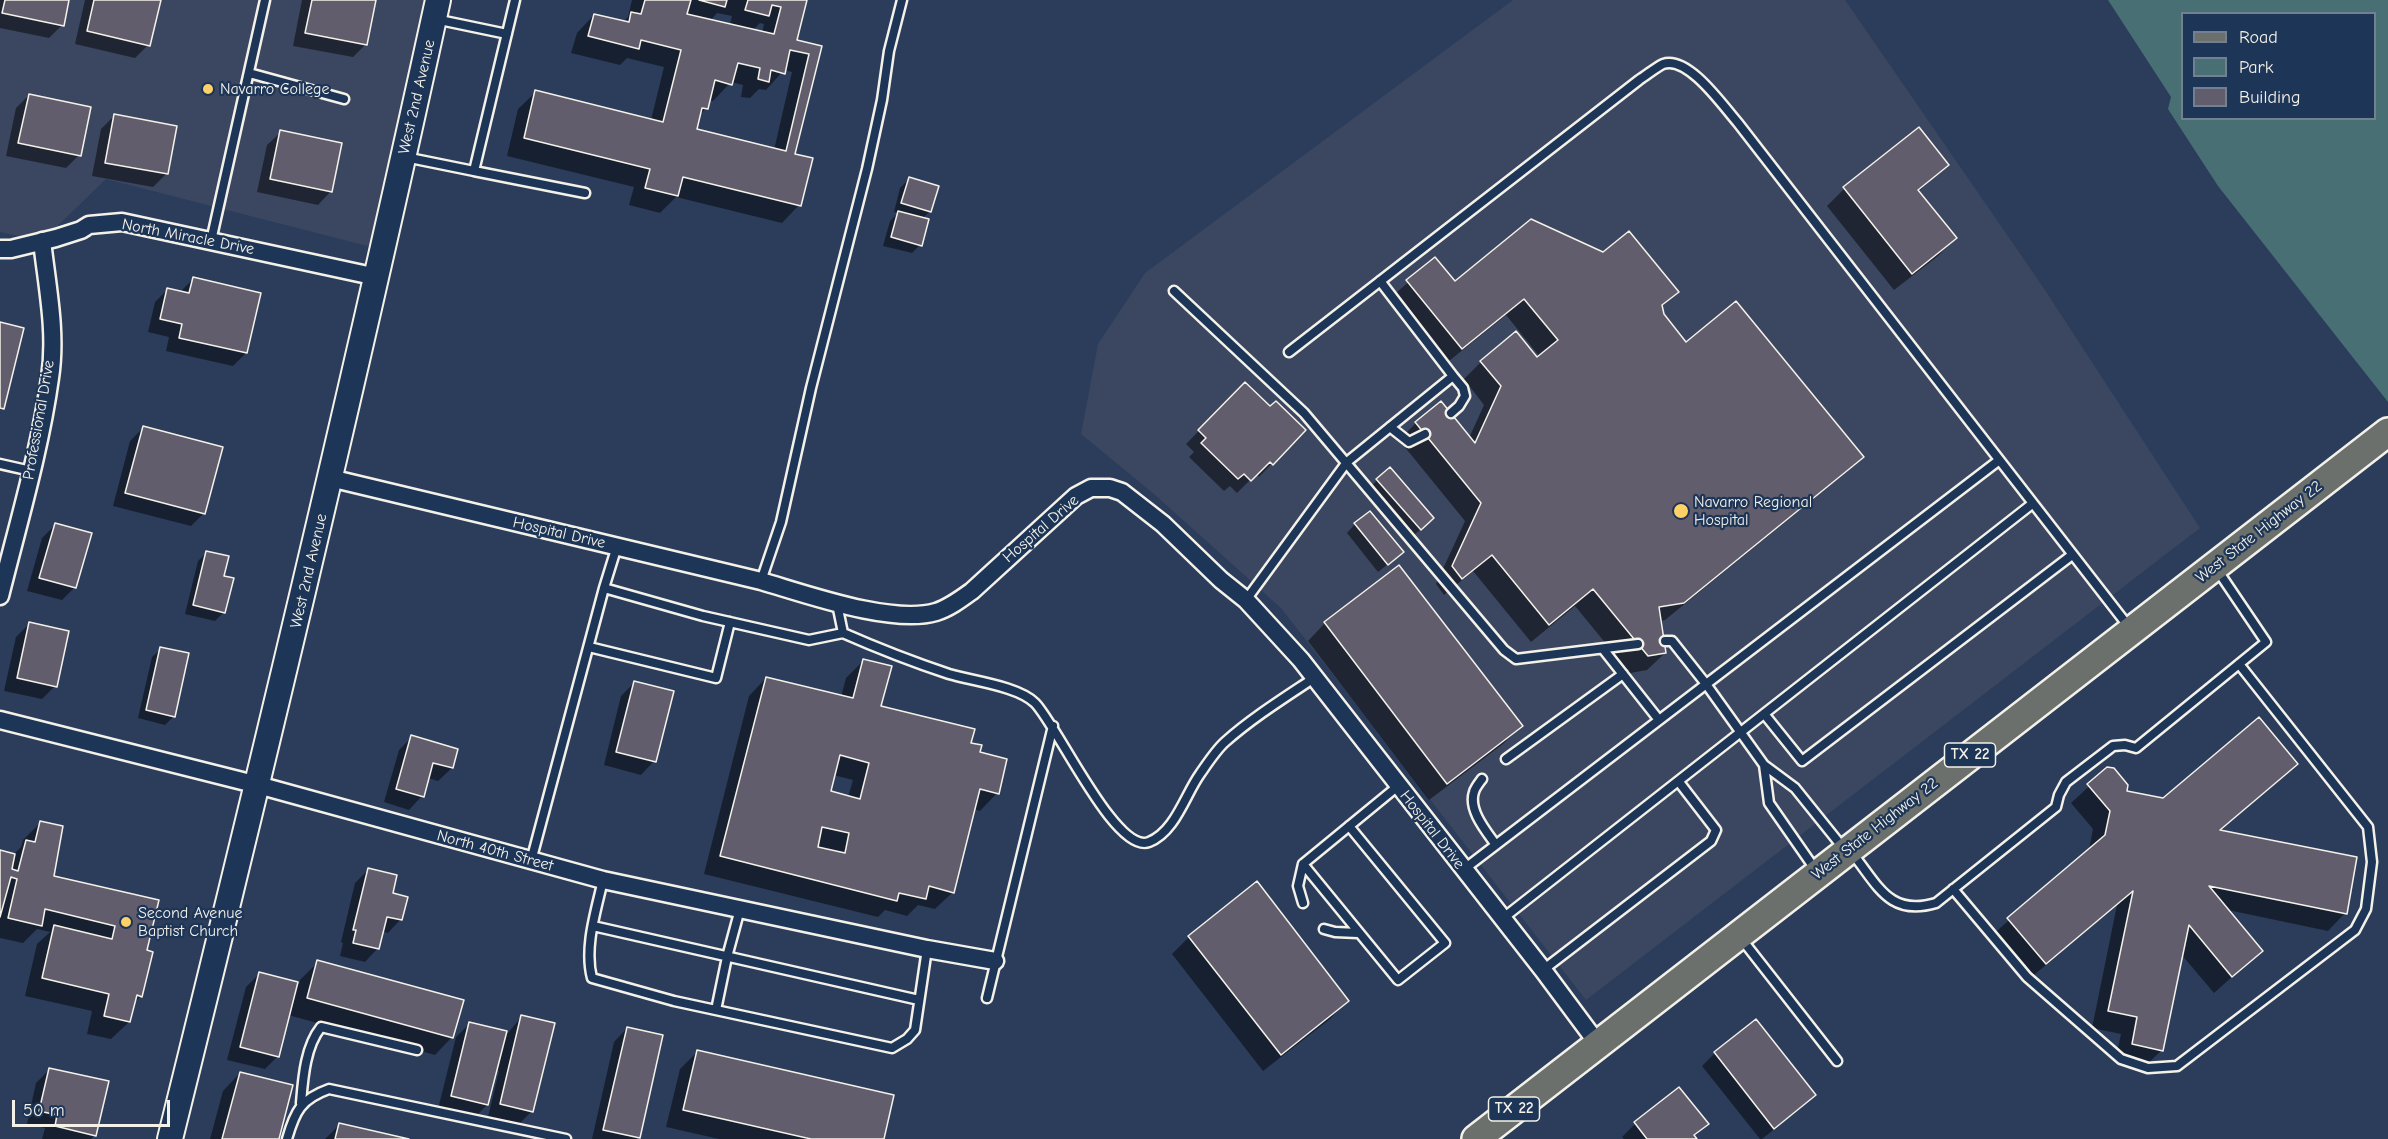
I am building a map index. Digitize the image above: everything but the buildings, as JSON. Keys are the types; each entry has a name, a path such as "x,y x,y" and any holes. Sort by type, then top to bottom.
{"main road":[{"name":"West State Highway 22","path":"1484,1136 1738,934 2388,432"}],"street":[{"name":"West 2nd Avenue","path":"170,1139 258,784 377,277 436,9"},
{"name":"North Miracle Drive","path":"0,249 11,249 42,241 81,230 89,225 122,222 377,277"},
{"name":"Professional Drive","path":"0,596 31,471 50,376 52,328 42,241"},
{"name":"Hospital Drive","path":"330,478 761,581 837,602 878,611 916,615 937,612 972,591 1076,496 1091,488 1110,488 1122,492 1163,524 1221,580 1246,600 1314,678 1543,970 1598,1044"},
{"name":"North 40th Street","path":"0,720 258,784 603,880 927,949 996,961"}],"lane":[{"path":"211,241 265,0"},
{"path":"474,171 515,0"},
{"path":"761,581 781,522 814,376 867,169 882,100 889,51 902,0"},
{"path":"436,9 507,34"},
{"path":"1289,352 1639,80 1665,64 1680,65 1692,71 1738,123 2131,630"},
{"path":"249,73 344,99"},
{"path":"404,156 585,193"},
{"path":"1380,281 1463,388 1465,396 1451,413"},
{"path":"1174,291 1304,413 1504,650 1516,659 1638,644"},
{"path":"1246,600 1347,462 1453,376"},
{"path":"1390,427 1409,442 1425,434"},
{"path":"1463,870 1998,460"},
{"path":"0,464 31,471"},
{"path":"1502,920 2032,504"},
{"path":"531,861 617,546"},
{"path":"1765,715 1802,762 2072,555"},
{"path":"1665,641 1672,641 1764,765 1795,788 1890,900 1899,905 1923,907 1936,903 2056,807 2066,782 2113,746 2125,745 2136,748 2266,642 2215,566"},
{"path":"604,588 730,622 809,640 843,633 950,674 1003,687 1033,701 1053,726 1071,759 1115,826 1136,842 1148,843 1166,830 1198,776 1224,743 1314,678"},
{"path":"837,602 843,633"},
{"path":"589,647 716,678 730,622"},
{"path":"1603,649 1659,720"},
{"path":"1953,889 2027,977 2121,1059 2148,1068 2177,1066 2355,930 2366,909 2372,862 2368,826 2239,664"},
{"path":"1506,759 1623,674"},
{"path":"987,998 1053,726"},
{"path":"1764,765 1768,803 1819,873"},
{"path":"1482,779 1473,792 1475,810 1482,826 1496,845"},
{"path":"1543,970 1711,841 1716,830 1679,782"},
{"path":"1303,903 1298,886 1303,864 1398,786"},
{"path":"1303,864 1398,980 1445,943 1349,826"},
{"path":"603,880 588,964 592,978 674,1001 892,1048 907,1040 915,1030 927,949"},
{"path":"717,1010 727,957 740,909"},
{"path":"593,926 919,1000"},
{"path":"1324,929 1359,933"},
{"path":"1738,934 1837,1061"},
{"path":"287,1139 301,1103 304,1072 316,1033 321,1028 417,1050"},
{"path":"301,1103 329,1089 566,1139"}],"shaded area":[{"name":"Navarro College","path":"0,0 435,0 383,250 106,179 42,241 0,232"},
{"name":"Navarro Regional Hospital","path":"1513,0 1845,0 2043,287 2200,528 1586,1000 1281,608 1154,494 1081,434 1098,344 1145,273"}],"green space":[{"path":"2108,0 2388,0 2388,402 2218,186 2168,109 2171,97"}],"place":[{"name":"Navarro College","path":"208,89"},
{"name":"Navarro Regional Hospital","path":"1681,511"},
{"name":"Second Avenue Baptist Church","path":"126,922"}]}
